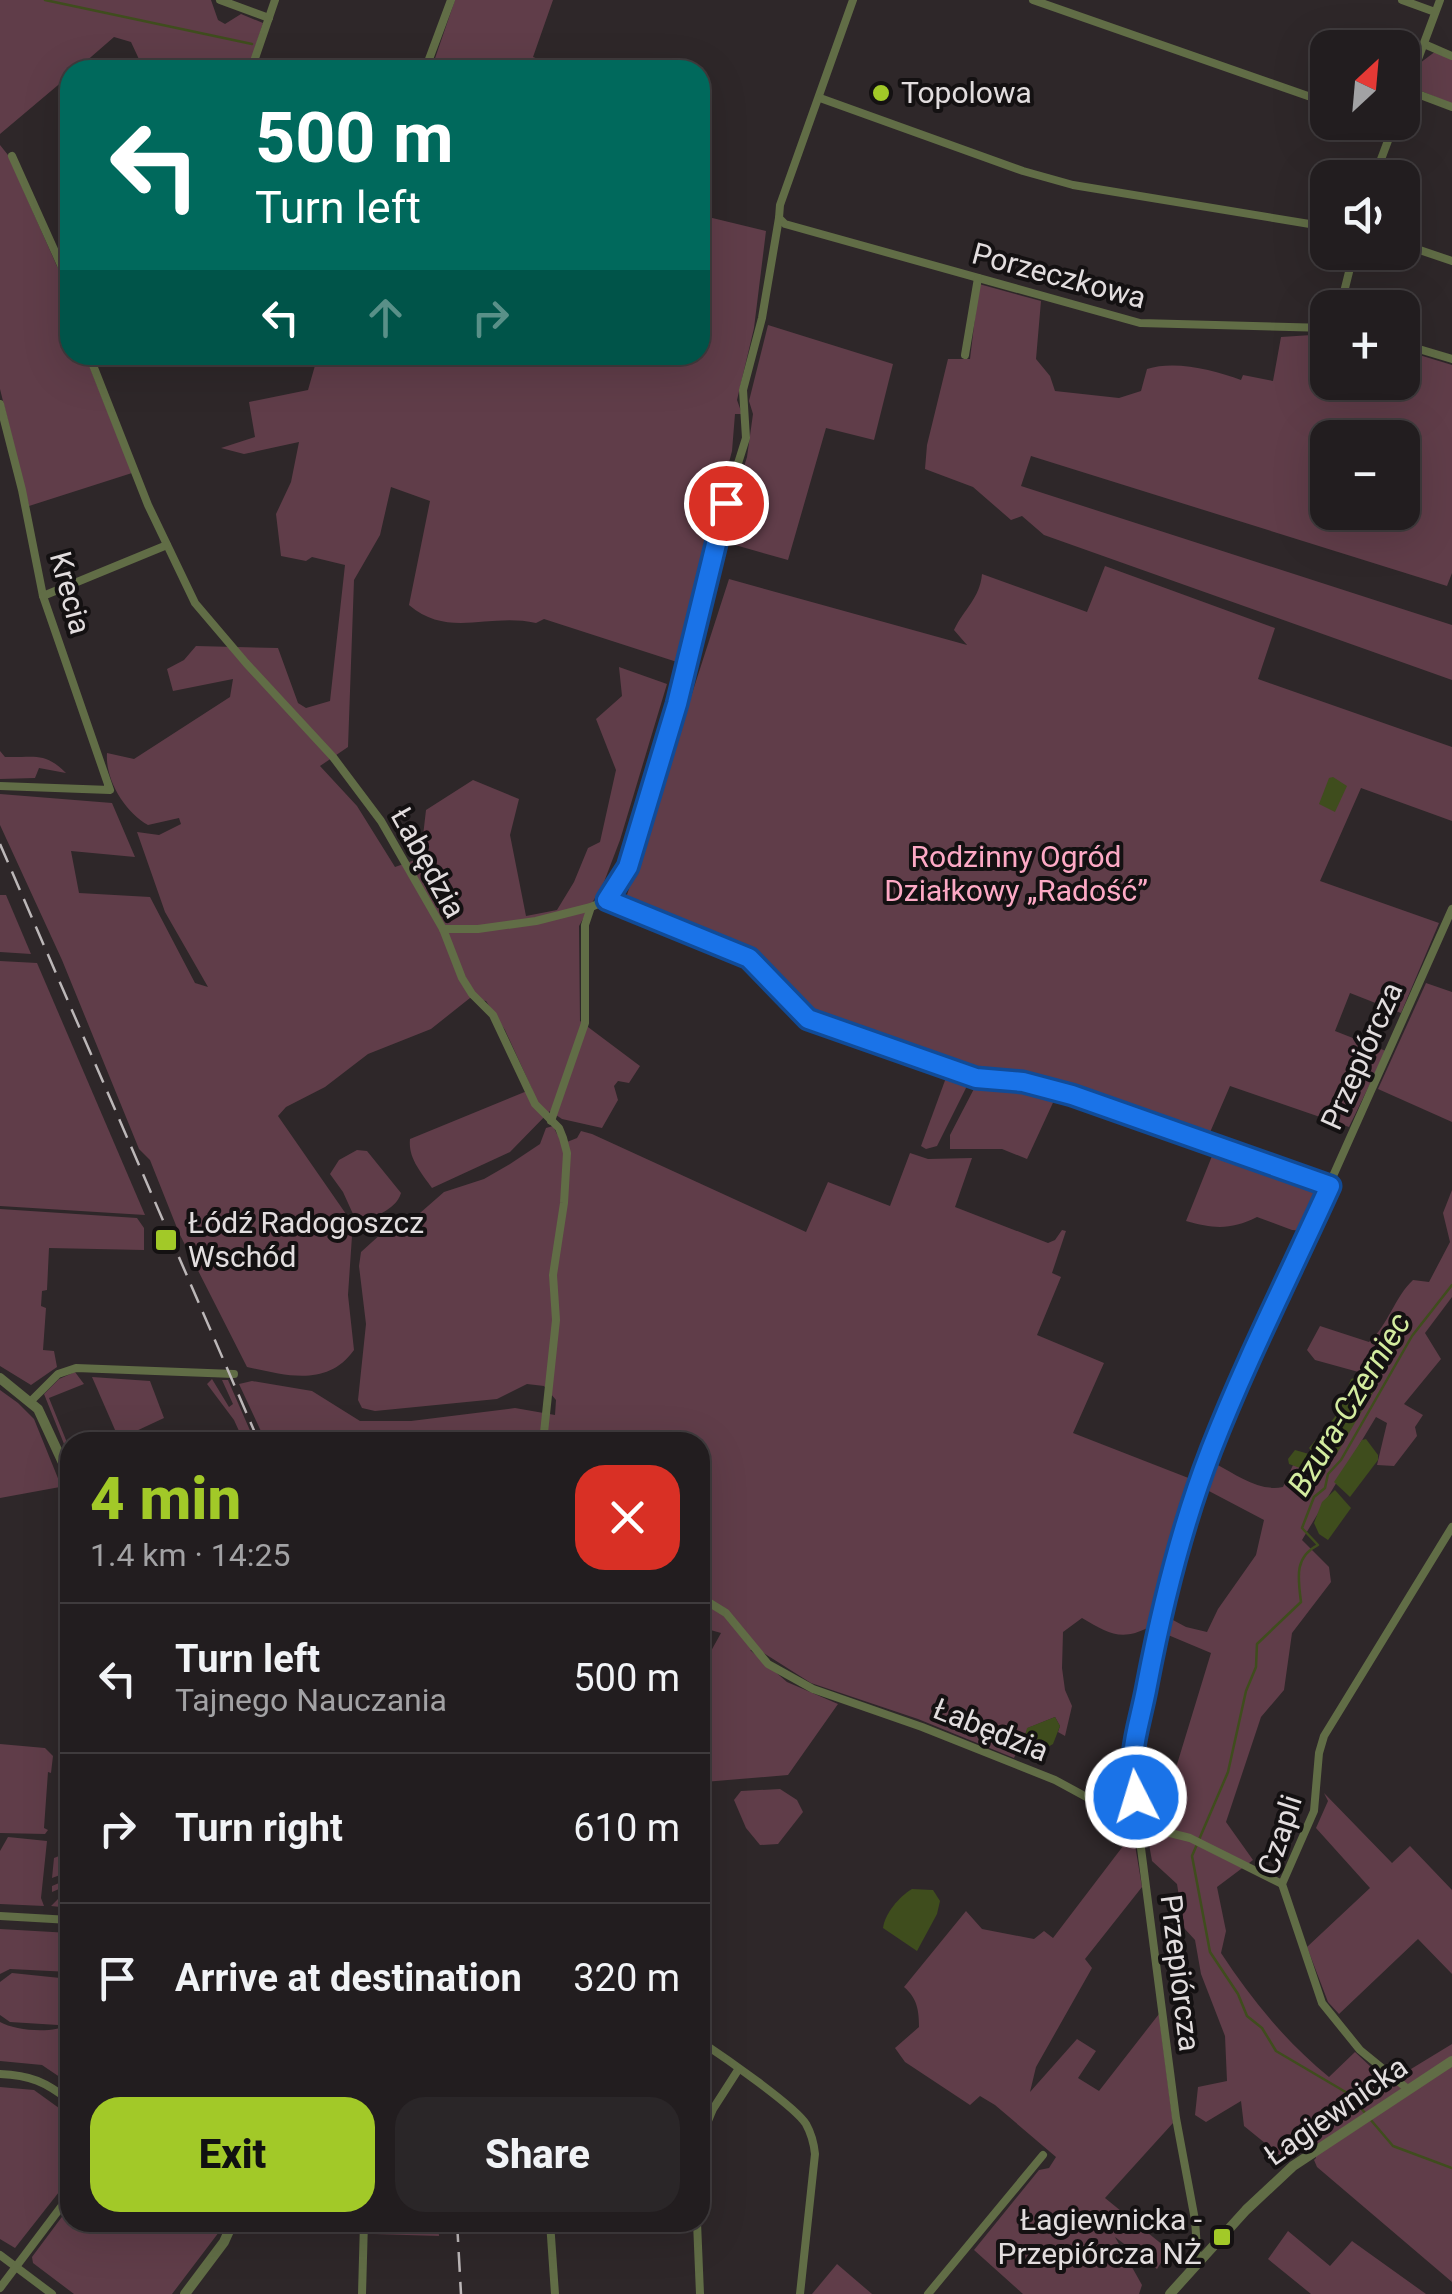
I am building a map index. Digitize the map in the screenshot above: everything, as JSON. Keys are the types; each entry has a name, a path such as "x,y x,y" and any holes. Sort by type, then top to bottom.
{"street":[{"path":"220,0 269,18"},
{"path":"254,60 275,0"},
{"path":"429,60 451,0"},
{"path":"442,930 536,921 591,906 607,900 628,867 677,704 716,536 746,438 743,390 762,318 782,221 784,192 853,0"},
{"path":"1033,0 1310,97"},
{"path":"1402,0 1435,12"},
{"path":"1420,55 1440,0"},
{"path":"1424,44 1452,56"},
{"path":"1420,95 1452,107"},
{"path":"820,98 1023,172 1073,185 1310,224"},
{"path":"12,156 60,263"},
{"name":"Porzeczkowa","path":"782,221 1140,323 1310,328"},
{"path":"1420,250 1452,260"},
{"path":"966,355 978,278"},
{"path":"1420,349 1452,359"},
{"name":"Łabędzia","path":"93,365 167,545 195,602 246,664 334,757 381,821 442,930 462,978 494,1015 536,1104 558,1128 566,1153 564,1203 553,1275 556,1320 545,1432"},
{"name":"Krecia","path":"0,404 44,596 110,790 0,786"},
{"path":"44,596 167,545"},
{"path":"607,900 749,958 808,1019 976,1078 1023,1082 1072,1095 1330,1186"},
{"path":"551,1122 585,1022 585,926 591,906"},
{"name":"Przepiórcza","path":"1198,2263 1138,1824 1133,1745 1168,1585 1210,1452 1452,908"},
{"path":"31,1400 58,1374 76,1368 234,1374"},
{"path":"0,1378 31,1400 43,1416 60,1455"},
{"name":"Czapli","path":"1409,2090 1360,2050 1322,2003 1282,1884 1314,1811 1324,1736 1452,1528"},
{"name":"Łabędzia","path":"710,1603 726,1613 768,1664 797,1681 1055,1780 1138,1824 1190,1838 1282,1884"},
{"path":"0,1916 60,1919"},
{"path":"710,2049 806,2124 815,2149 800,2294"},
{"name":"Łagiewnicka","path":"1170,2294 1273,2184 1304,2158 1452,2061"},
{"path":"710,2118 738,2070"},
{"path":"0,2074 29,2075 60,2093"},
{"path":"928,2294 1044,2155"},
{"path":"0,2288 60,2208"},
{"path":"186,2294 228,2232"},
{"path":"362,2294 364,2232"},
{"path":"551,2232 555,2294"},
{"path":"698,2232 700,2294"},
{"path":"0,2255 52,2294"}],"green space":[{"path":"0,0 211,0 218,20 225,24 241,14 263,23 251,60 139,60 131,42 114,37 88,60 60,60 60,83 0,134"},
{"path":"455,0 553,0 533,57 541,60 434,60"},
{"path":"1436,51 1452,59 1452,104 1420,91 1420,63"},
{"path":"0,145 8,155 60,273 60,365 89,365 132,473 29,506 0,389"},
{"path":"710,217 766,231 754,328 737,400 742,414 735,414 732,451 677,662 544,619 536,623 454,623 424,615 409,605 430,501 391,487 380,535 354,580 348,747 320,766 357,806 395,867 429,855 423,836 426,810 473,780 519,799 510,835 526,916 557,910 588,848 600,842 616,770 596,719 622,696 619,667 667,684 620,840 604,882 579,926 580,1021 640,1066 629,1083 618,1081 614,1086 618,1100 602,1128 562,1119 550,1111 510,1152 432,1188 413,1159 410,1139 532,1089 505,1030 486,1001 470,998 431,1029 368,1054 325,1087 286,1107 278,1116 346,1214 352,1236 348,1295 354,1350 331,1370 305,1376 247,1367 179,1233 150,1160 139,1149 62,960 0,825 0,794 112,803 135,857 71,851 79,893 150,897 195,983 208,987 165,912 137,832 159,835 181,824 179,818 148,825 140,819 124,804 113,784 107,753 134,759 230,697 233,679 173,691 167,669 184,660 196,646 278,648 298,703 306,708 330,701 345,565 312,557 306,561 281,556 276,514 291,482 299,442 244,454 221,448 255,437 249,402 308,390 315,365 710,365"},
{"path":"979,284 1041,301 1036,359 1050,376 1055,391 1119,398 1141,391 1147,369 1158,366 1207,370 1241,380 1243,375 1273,381 1281,337 1310,335 1310,400 1420,400 1420,355 1452,365 1452,573 1447,586 1031,456 1021,486 1452,625 1452,680 1044,535 1022,516 1011,520 973,487 925,469 948,359 970,359"},
{"path":"768,325 893,364 874,440 826,428 788,560 721,541 747,457 753,414 749,401"},
{"name":"Rodzinny Ogród Działkowy „Radość”","path":"1105,566 1275,628 1258,679 1452,747 1452,821 1361,788 1320,881 1439,923 1401,1013 1350,993 1335,1031 1386,1051 1349,1127 1230,1086 1208,1137 1069,1089 971,1071 811,1015 751,953 624,904 729,579 967,645 954,630 975,597 982,574 1087,612"},
{"path":"0,751 5,757 45,759 66,773 39,768 35,778 0,779"},
{"path":"0,895 6,895 31,954 0,952"},
{"path":"0,961 37,963 145,1215 0,1206"},
{"path":"1426,983 1452,992 1452,1122 1378,1089"},
{"path":"947,1075 969,1082 937,1146 926,1149 921,1146"},
{"path":"977,1083 1023,1086 1057,1094 1027,1159 1002,1149 950,1149 950,1135"},
{"path":"553,1126 567,1142 577,1138 581,1131 592,1134 806,1232 828,1182 890,1206 910,1153 928,1159 972,1158 955,1207 1048,1243 1062,1230 1066,1231 1052,1273 1061,1277 1037,1335 1104,1363 1073,1433 1191,1479 1179,1535 1169,1550 1158,1612 1186,1627 1207,1632 1218,1609 1256,1555 1264,1520 1207,1490 1216,1464 1248,1482 1274,1488 1283,1487 1293,1465 1320,1474 1378,1385 1373,1376 1315,1360 1307,1350 1320,1326 1369,1342 1413,1280 1429,1282 1450,1242 1443,1213 1452,1190 1452,1297 1425,1333 1441,1359 1404,1404 1423,1415 1415,1427 1417,1436 1394,1466 1377,1465 1387,1423 1376,1417 1302,1540 1329,1567 1331,1582 1292,1633 1284,1690 1261,1717 1226,1822 1253,1860 1217,1887 1226,1931 1221,1953 1270,2019 1329,2077 1355,2052 1388,2083 1452,2044 1452,2282 1317,2167 1314,2141 1287,2161 1244,2126 1241,2101 1206,2122 1195,2115 1198,2087 1227,2081 1225,2036 1201,1974 1195,1940 1184,1928 1177,1884 1152,1861 1149,1844 1183,1808 1171,1784 1211,1653 1149,1627 1122,1635 1082,1618 1063,1632 1062,1668 1072,1706 1065,1736 1058,1732 1060,1726 1055,1717 1028,1728 1014,1758 918,1719 811,1683 762,1652 750,1650 787,1682 838,1704 788,1775 710,1782 710,1653 721,1633 710,1630 710,1432 261,1432 239,1384 252,1381 312,1391 360,1421 411,1421 515,1408 555,1415 556,1400 544,1386 527,1384 497,1399 375,1411 362,1408 358,1400 366,1324 361,1252 382,1233 412,1220 444,1192 484,1179 540,1144 546,1128"},
{"path":"357,1150 367,1151 401,1193 389,1209 358,1225 330,1174 339,1160"},
{"path":"1214,1151 1322,1190 1306,1231 1257,1217 1222,1227 1186,1221"},
{"path":"0,1209 137,1218 144,1228 144,1250 49,1248 47,1290 42,1291 41,1306 46,1308 43,1350 54,1351 57,1367 31,1385 0,1366"},
{"path":"75,1372 84,1384 49,1398 63,1432 60,1434 44,1394 59,1379"},
{"path":"92,1377 150,1381 164,1418 134,1432 116,1432"},
{"path":"212,1379 229,1407 233,1404 222,1380 228,1380 251,1432 239,1432 207,1384"},
{"path":"0,1390 34,1419 60,1487 0,1498"},
{"path":"0,1744 45,1748 53,1756 51,1773 48,1772 45,1834 0,1833"},
{"path":"780,1789 797,1800 803,1812 778,1844 760,1845 746,1828 734,1800 741,1791"},
{"path":"1324,1793 1392,1863 1410,1846 1452,1890 1452,1974 1418,1939 1339,2014 1328,2002 1307,1947 1370,1888 1316,1828 1328,1801"},
{"path":"1133,1833 1142,1887 1085,1959 1092,1968 1036,2067 1030,2092 1077,2039 1096,2051 1078,2078 1099,2091 1159,2014 1173,2123 1105,2198 1169,2250 1157,2269 1115,2237 1142,2285 1139,2294 1023,2294 974,2250 1039,2170 1049,2168 1056,2157 995,2105 980,2096 970,2105 905,2062 895,2048 919,2027 916,2005 904,1987 966,1911 982,1929 1034,1939 1044,1931 1053,1938"},
{"path":"8,1837 47,1841 41,1898 44,1906 0,1904 0,1851"},
{"path":"60,1843 60,1875 52,1878 54,1858 59,1856"},
{"path":"60,1875 60,1907 51,1906 58,1899 59,1889 52,1892 52,1886 59,1883"},
{"path":"0,1929 60,1932 60,1972 10,1969 0,1974"},
{"path":"12,1973 60,1978 60,2024 10,2022 0,2015 0,1982"},
{"path":"0,2022 35,2030 60,2028 60,2077 42,2065 0,2061"},
{"path":"0,2087 34,2090 60,2109 60,2191 15,2248 0,2239"},
{"path":"60,2219 60,2232 219,2232 172,2294 74,2294 33,2263 32,2257"},
{"path":"1288,2231 1330,2266 1352,2241 1426,2294 1311,2294 1268,2259"},
{"path":"439,2232 439,2236 374,2234"},
{"path":"837,2264 872,2294 812,2294"}],"water":[{"path":"1329,778 1347,786 1335,812 1319,804"},
{"path":"1351,1379 1370,1379 1375,1389 1336,1455 1319,1475 1289,1464 1295,1450 1316,1456 1309,1448 1339,1412"},
{"path":"1366,1439 1378,1460 1350,1497 1334,1482"},
{"path":"1335,1490 1351,1508 1328,1540 1319,1534 1314,1523 1322,1502"},
{"path":"1055,1717 1060,1726 1053,1744 1046,1748 1025,1736 1027,1728"},
{"path":"912,1889 933,1890 940,1901 917,1951 883,1928 893,1906"}],"waterway":[{"path":"45,0 252,44"},
{"name":"Bzura-Czerniec","path":"1365,2113 1349,2094 1276,2051 1262,2028 1247,2016 1238,1994 1210,1952 1192,1856 1228,1772 1246,1691 1256,1667 1257,1644 1301,1602 1301,1562 1318,1545 1302,1528 1314,1497 1325,1488 1328,1474 1341,1460 1412,1336 1452,1285"},
{"name":"Bzura-Czerniec","path":"1370,2119 1393,2146 1452,2168"}],"railway":[{"path":"0,844 255,1432"},
{"path":"458,2232 461,2294"}],"place":[{"name":"Topolowa","path":"881,93"},
{"name":"Łódź Radogoszcz Wschód","path":"166,1240"},
{"name":"Łagiewnicka - Przepiórcza NŻ","path":"1222,2237"}],"route":[{"path":"726,503 677,704 628,867 607,900 743,954 757,963 808,1019 976,1078 1023,1082 1072,1095 1330,1186 1210,1452 1189,1518 1168,1585 1133,1745 1136,1797"}]}
